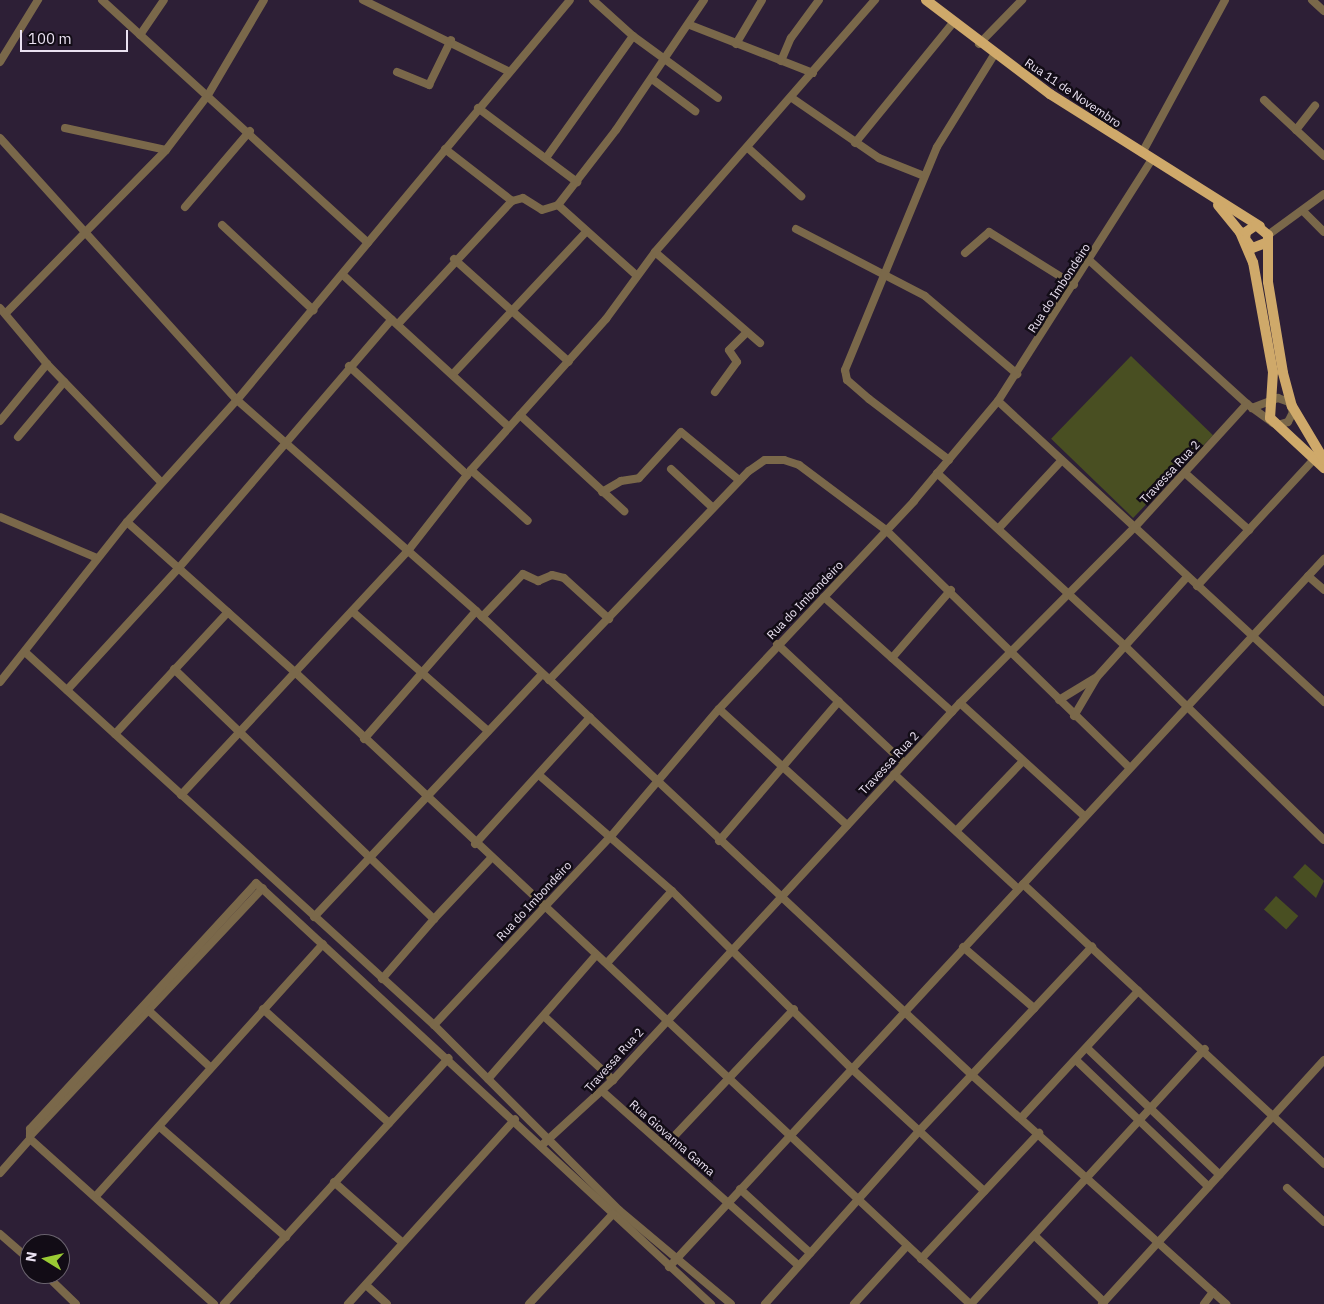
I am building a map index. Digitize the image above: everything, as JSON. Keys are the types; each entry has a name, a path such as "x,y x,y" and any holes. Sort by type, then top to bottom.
{"main road":[{"name":"Rua 11 de Novembro","path":"926,0 994,55 1152,160 1260,226 1268,238"},
{"name":"Rua 11 de Novembro","path":"1213,199 1247,243 1270,355 1273,423"},
{"path":"1260,226 1249,228 1247,243 1260,249 1268,238"},
{"path":"1268,238 1268,282 1292,406 1324,468"},
{"path":"1273,423 1319,460"}],"street":[{"path":"0,62 38,0"},
{"path":"102,0 250,132 368,243"},
{"path":"140,35 164,0"},
{"path":"363,0 451,40 508,71"},
{"path":"0,682 127,522 161,482 237,400 343,275 508,71 570,0"},
{"path":"594,0 633,36 718,98"},
{"path":"67,690 178,570 285,445 349,366 512,200 523,198 542,210 558,205 652,79 690,25 704,0"},
{"path":"736,44 762,0"},
{"path":"781,61 790,38 819,0"},
{"path":"181,795 297,674 407,552 469,473 569,362 655,252 792,98 875,0"},
{"path":"979,44 1022,0"},
{"path":"1142,153 1225,0"},
{"path":"1312,0 1324,11"},
{"path":"161,482 46,364 3,311 87,235 166,150 208,95 262,1"},
{"path":"855,143 954,23"},
{"path":"690,25 813,73"},
{"path":"546,158 633,36"},
{"path":"397,72 429,85 451,40"},
{"path":"949,460 845,375 851,348 924,176 951,120 994,55"},
{"path":"652,79 695,111"},
{"path":"792,98 855,143 924,176"},
{"path":"1264,100 1324,156"},
{"path":"1296,130 1315,106"},
{"path":"478,108 576,182"},
{"path":"65,128 166,150"},
{"path":"185,207 250,132"},
{"path":"0,138 237,400 285,445 479,614 542,674 660,780 719,841 780,898 973,1076 1039,1133 1226,1304"},
{"path":"748,148 801,196"},
{"path":"445,149 512,200"},
{"name":"Rua do Imbondeiro","path":"434,1025 612,835 719,709 937,474 998,401 1090,261 1152,160"},
{"path":"1268,238 1304,212 1324,194"},
{"path":"558,205 637,276"},
{"path":"1304,212 1324,232"},
{"path":"222,225 313,310"},
{"path":"796,229 941,306 1017,374"},
{"path":"453,374 515,311 586,232"},
{"path":"965,253 989,232 1074,285"},
{"path":"655,252 760,343"},
{"path":"454,259 515,311 569,362"},
{"path":"1090,261 1249,406 1273,423 1288,422 1292,406 1283,399 1249,406"},
{"path":"343,275 509,427"},
{"path":"715,392 736,364 730,350 747,332"},
{"path":"0,421 46,364"},
{"path":"349,366 469,473 528,521"},
{"path":"18,437 64,382"},
{"path":"998,401 1253,638 1323,698"},
{"name":"Travessa Rua 2","path":"541,1146 613,1080 666,1018 960,703 1134,528 1249,406"},
{"path":"520,415 624,511"},
{"path":"602,492 621,481 639,478 680,432 739,480"},
{"path":"549,680 739,480 765,460 793,462 886,530 951,590 1074,716 1129,767"},
{"path":"999,528 1061,460"},
{"path":"1197,586 1249,530 1319,460"},
{"path":"671,469 713,508"},
{"path":"1185,473 1249,530"},
{"path":"937,474 999,528 1124,645 1324,840"},
{"path":"0,517 97,558"},
{"path":"127,522 178,570 297,674 364,740 543,907 607,963 971,1304 1036,1237 1205,1049"},
{"path":"669,1267 1021,887 1129,767 1253,638 1324,559"},
{"path":"364,740 479,614 523,574 538,581 552,574 564,578 609,618"},
{"path":"1074,716 1097,677 1187,576"},
{"path":"1308,576 1324,590"},
{"path":"892,658 951,590"},
{"path":"824,597 952,712"},
{"path":"115,734 228,612"},
{"path":"353,612 488,731"},
{"path":"778,644 904,763"},
{"path":"25,652 434,1025 550,1138 619,1210 678,1257 732,1304"},
{"path":"174,669 372,857 434,919"},
{"path":"314,917 542,674"},
{"path":"1059,700 1097,677"},
{"path":"719,841 839,701"},
{"path":"960,703 1084,816"},
{"path":"719,709 847,825"},
{"path":"476,844 590,717"},
{"path":"958,829 1023,761"},
{"path":"894,774 1021,887 1092,947 1138,991 1205,1049 1324,1164"},
{"path":"539,775 612,835 672,890 729,950 794,1009 852,1069 984,1191"},
{"path":"382,979 434,919 491,858"},
{"path":"30,1137 33,1123 250,885 263,888 515,1119 610,1216 711,1304"},
{"path":"0,1173 30,1137 263,888"},
{"path":"607,963 672,890"},
{"path":"96,1196 161,1128 210,1067 323,944"},
{"path":"964,947 1034,1008"},
{"path":"765,1304 919,1131 973,1076 1092,947"},
{"path":"488,1079 545,1017 596,955"},
{"path":"1021,1118 1077,1061 1138,991"},
{"path":"263,1009 388,1123"},
{"path":"665,1146 794,1009"},
{"path":"148,1010 210,1067"},
{"path":"545,1017 613,1080"},
{"path":"1088,1049 1150,1111 1220,1174"},
{"path":"224,1304 449,1058"},
{"path":"1036,1237 1103,1303 1324,1060"},
{"path":"1077,1061 1209,1187"},
{"name":"Rua Giovanna Gama","path":"602,1091 798,1266"},
{"path":"354,1302 366,1285 515,1119"},
{"path":"161,1128 286,1237"},
{"path":"921,1259 1039,1133"},
{"path":"30,1137 214,1304"},
{"path":"334,1182 403,1243"},
{"path":"1288,1188 1324,1222"},
{"path":"740,1189 810,1253"},
{"path":"529,1304 610,1216 619,1210"},
{"path":"0,1234 20,1251"},
{"path":"858,1303 907,1246"},
{"path":"55,1284 76,1304"},
{"path":"366,1285 387,1304"},
{"path":"1204,1304 1213,1292"}],"green space":[{"path":"1131,356 1213,435 1133,518 1051,439"},
{"path":"1305,864 1324,881 1316,898 1293,877"},
{"path":"1276,896 1298,916 1286,929 1264,909"}]}
